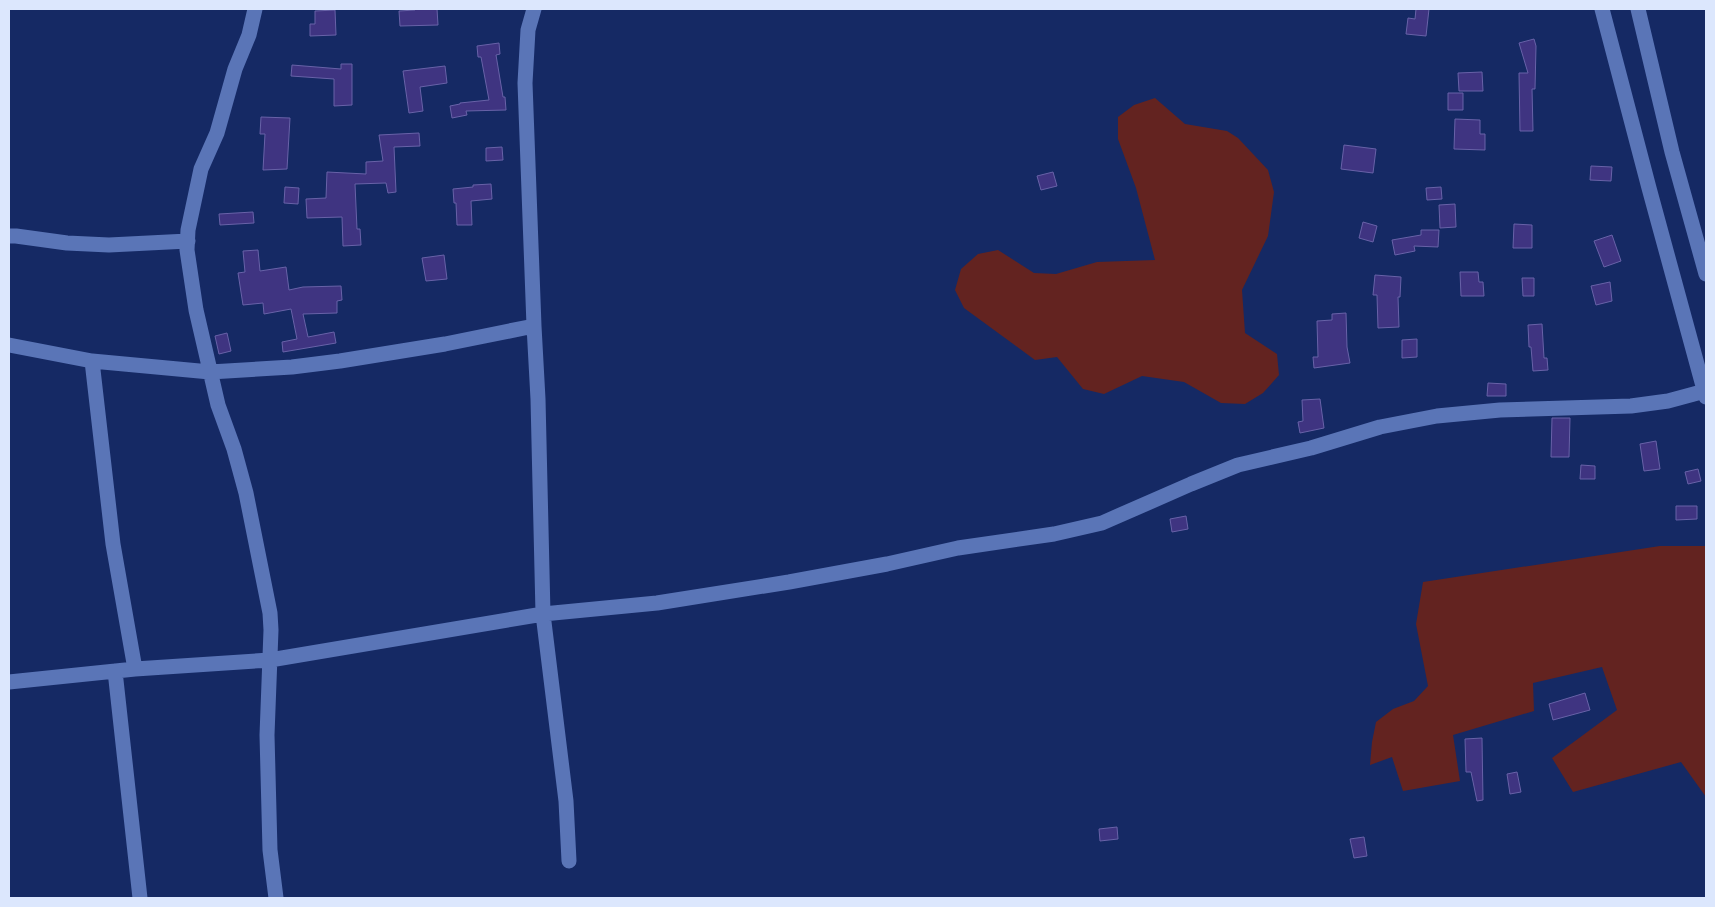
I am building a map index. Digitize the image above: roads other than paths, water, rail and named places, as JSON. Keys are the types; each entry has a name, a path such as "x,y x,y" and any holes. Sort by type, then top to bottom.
{"street":[{"path":"254,9 249,35 235,70 216,133 201,169 188,230 188,241 189,268 196,310 218,405 234,449 246,493 270,613 267,735 270,850 276,898"},
{"path":"534,9 528,30 525,83 538,399 543,614 566,801 569,861"},
{"path":"9,682 135,669 270,660 543,614 657,603 789,582 878,566 958,548 1054,534 1102,522 1238,465 1311,448 1380,427 1437,416 1500,410 1631,406 1706,394 1602,9"},
{"path":"1638,9 1672,152 1706,274"},
{"path":"9,236 67,243 109,245 188,241"},
{"path":"9,345 92,361 210,372 292,367 348,360 445,344 534,326"},
{"path":"92,361 113,544 135,669"},
{"path":"115,671 140,898"}]}
